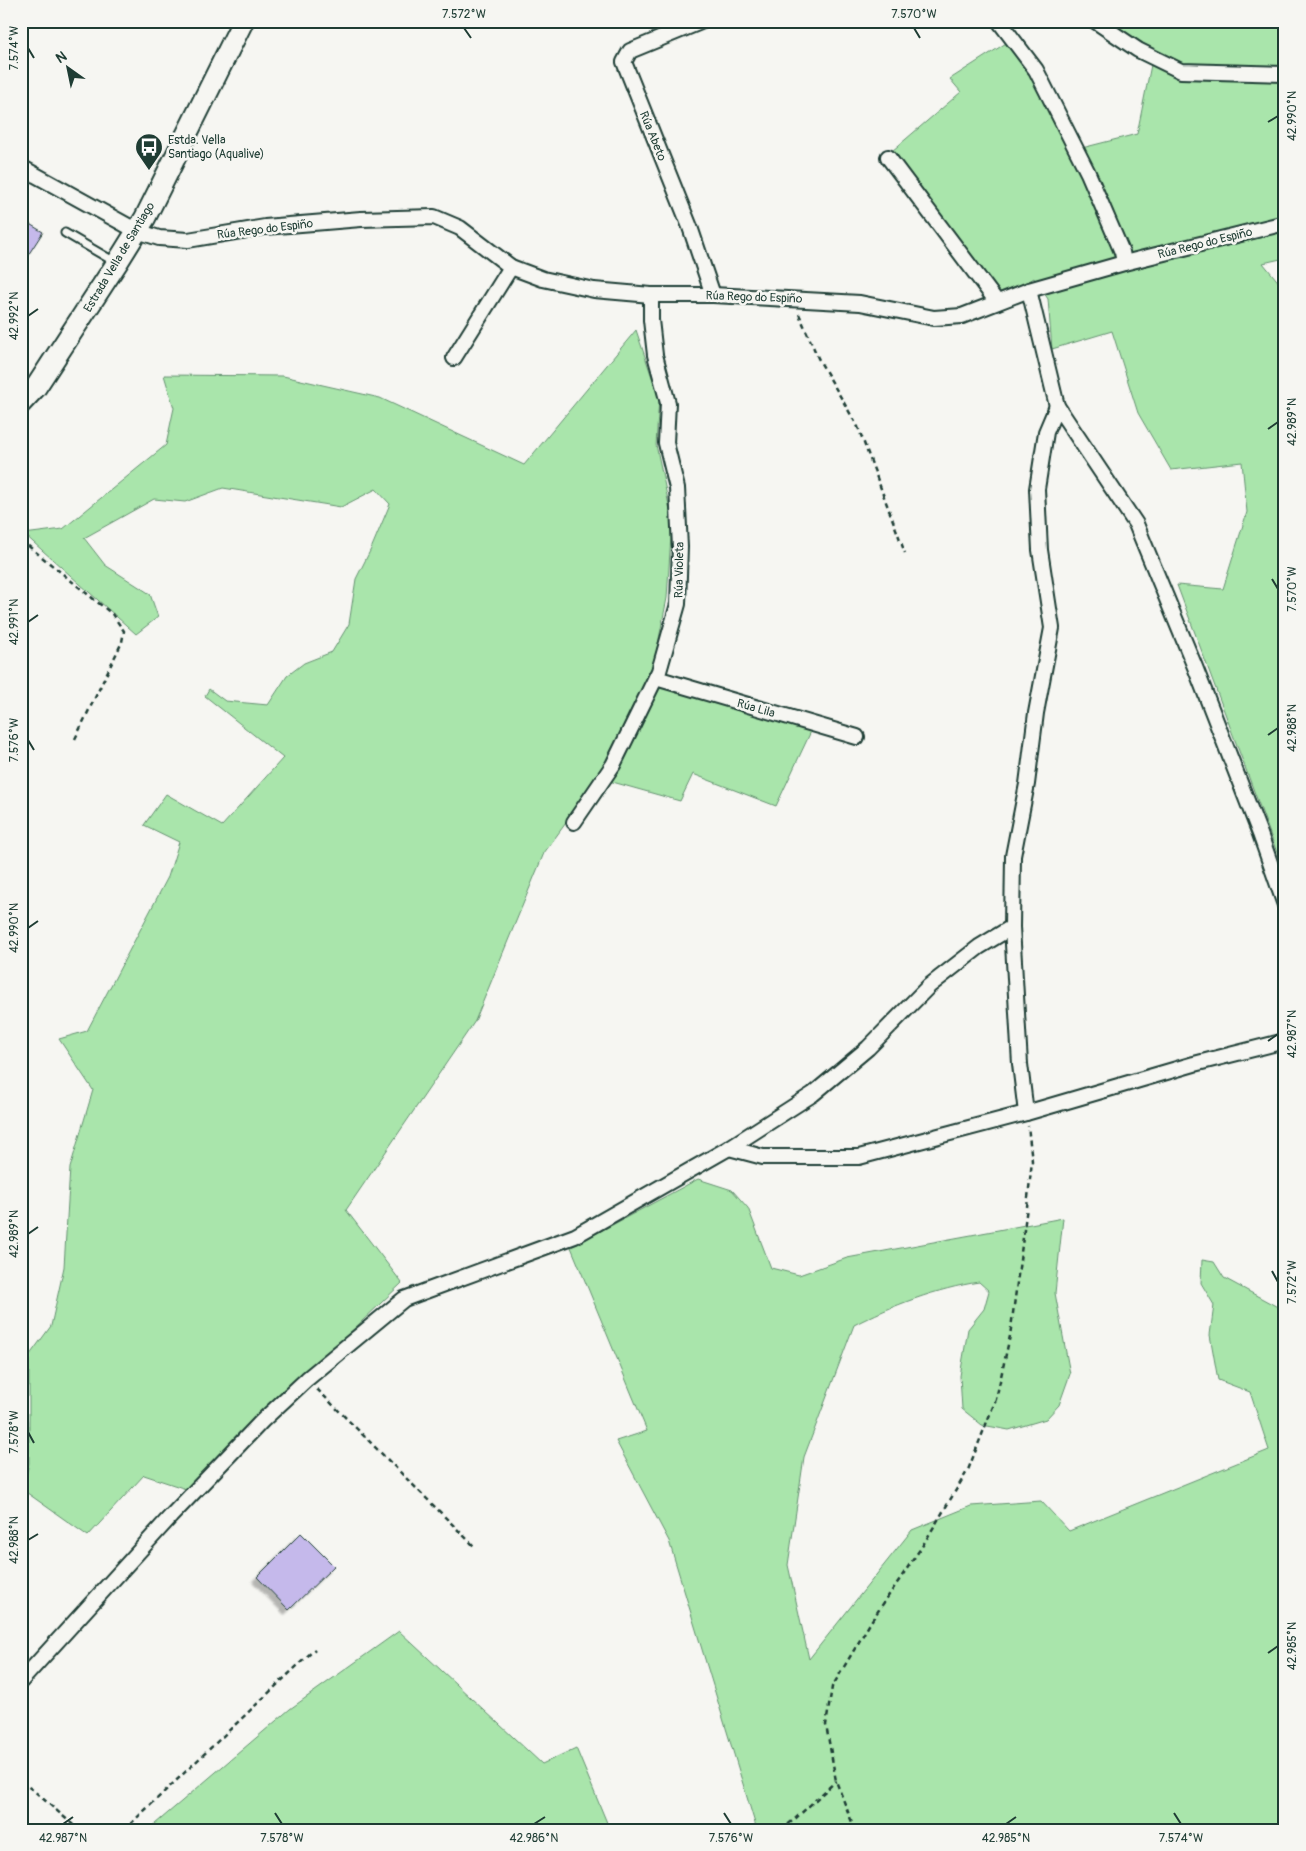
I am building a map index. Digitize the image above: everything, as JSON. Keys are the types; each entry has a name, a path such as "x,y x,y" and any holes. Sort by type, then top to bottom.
{"main road":[{"name":"Estrada Vella de Santiago","path":"21,403 36,387 145,218 243,21"}],"street":[{"name":"Rúa Abeto","path":"703,21 630,51 624,62 690,227 713,295"},
{"path":"999,21 1036,70 1088,173 1122,252 1124,263"},
{"path":"1095,21 1138,50 1181,71 1285,74"},
{"path":"888,157 997,302"},
{"name":"Rúa Rego do Espiño","path":"21,166 137,231 159,238 188,240 265,227 361,219 434,217 460,228 511,267 543,279 594,290 651,295 713,295 860,303 934,318 962,316 1029,290 1124,263 1285,223"},
{"path":"454,358 511,267"},
{"path":"1029,290 1057,406 1136,524 1199,676 1260,834 1285,905"},
{"name":"Rúa Violeta","path":"574,822 613,765 656,678 678,604 680,547 677,488 666,443 668,403 655,355 651,320 651,295"},
{"path":"1026,1113 1020,1064 1012,927 1013,856 1027,784 1036,713 1052,628 1040,550 1037,489 1046,432 1057,406"},
{"name":"Rúa Lila","path":"656,678 857,737"},
{"path":"21,1681 171,1516 262,1421 307,1379 404,1299 575,1236 729,1148 813,1094 868,1048 929,986 979,947 1012,927"},
{"path":"729,1148 763,1157 859,1157 1026,1113 1194,1064 1285,1041"}],"lane":[{"path":"65,233 117,263"}],"path":[{"path":"793,299 818,358 858,427 905,554"},
{"path":"21,540 112,614 124,631 122,642 74,741"},
{"path":"855,1830 836,1781 826,1725 832,1687 872,1620 923,1545 968,1470 996,1399 1010,1336 1032,1161 1026,1113"},
{"path":"307,1379 476,1548"},
{"path":"124,1830 315,1649"},
{"path":"781,1830 836,1781"},
{"path":"21,1782 34,1790 79,1830"}],"green space":[{"path":"1108,21 1285,21 1285,258 1263,263 1285,290 1285,866 1282,866 1177,585 1223,589 1247,512 1242,462 1171,470 1138,413 1112,331 1052,349 1048,299 1034,278 1003,297 892,151 961,92 950,79 1014,38 1074,150 1137,134 1154,50"},
{"path":"636,330 659,398 656,445 672,519 667,598 652,674 814,725 776,806 693,774 680,801 609,781 579,805 544,853 475,1021 346,1210 402,1283 186,1489 144,1475 88,1536 23,1490 29,1463 29,1356 51,1326 64,1267 70,1168 93,1090 59,1039 87,1031 168,877 179,842 144,825 166,794 222,826 283,758 205,696 209,689 225,701 268,705 287,676 304,663 332,652 349,624 356,579 390,504 376,489 341,507 223,488 185,502 154,499 84,538 105,565 150,594 158,617 136,634 24,534 63,529 166,445 174,408 164,375 283,376 380,398 524,465"},
{"path":"698,1179 732,1190 748,1208 771,1268 799,1275 847,1258 1063,1218 1055,1293 1070,1374 1059,1405 1046,1419 1009,1430 982,1425 962,1409 960,1376 968,1329 984,1309 989,1291 979,1282 915,1299 883,1311 854,1325 804,1457 788,1565 809,1659 912,1530 971,1506 1041,1501 1069,1531 1269,1450 1250,1392 1218,1380 1210,1335 1214,1305 1201,1283 1202,1260 1214,1262 1224,1278 1285,1311 1285,1830 757,1830 669,1541 616,1441 647,1431 571,1247"},
{"path":"399,1631 542,1764 576,1748 610,1830 148,1830 290,1709"}],"building":[{"path":"21,219 43,232 21,266"},
{"path":"301,1533 334,1566 289,1610 257,1577"}],"place":[{"name":"Estda. Vella Santiago (Aqualive)","path":"149,171"}]}
